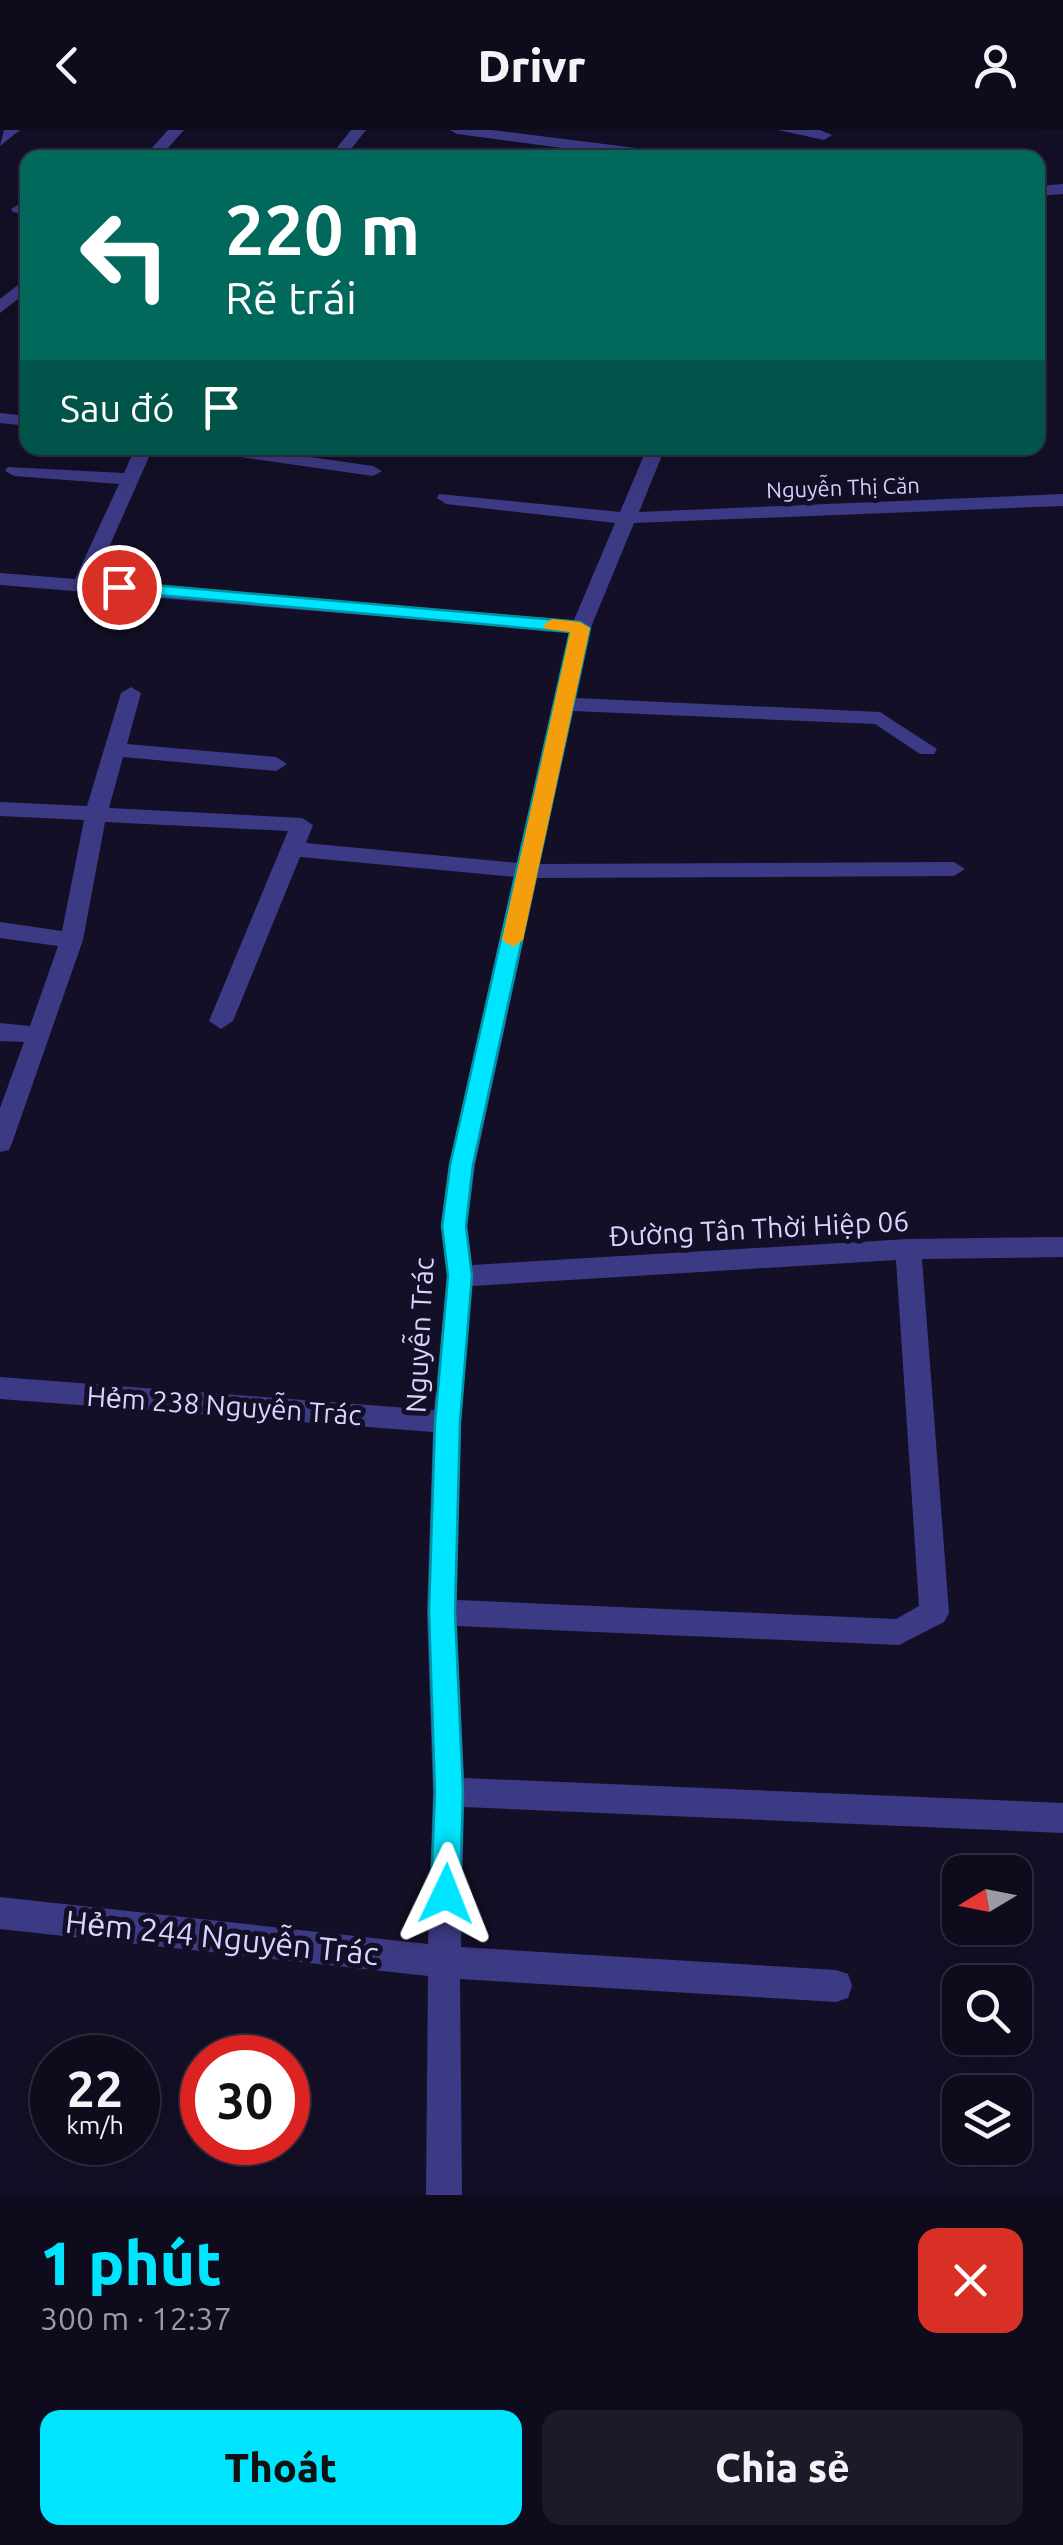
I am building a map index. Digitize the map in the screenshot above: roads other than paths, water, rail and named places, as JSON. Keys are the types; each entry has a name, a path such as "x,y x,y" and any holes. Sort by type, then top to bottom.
{"street":[{"path":"0,141 13,130"},
{"path":"157,150 176,130"},
{"path":"343,150 359,130"},
{"path":"456,130 613,150"},
{"path":"786,130 823,137"},
{"path":"0,308 20,291"},
{"path":"83,584 141,455"},
{"path":"261,455 373,471"},
{"name":"Nguyễn Trác","path":"444,2195 449,1792 442,1612 447,1422 460,1276 454,1226 462,1165 580,628 653,455"},
{"path":"14,471 130,478"},
{"name":"Nguyễn Thị Căn","path":"446,498 625,518 1063,500"},
{"path":"0,579 580,628"},
{"path":"0,1143 72,940 96,814 131,694"},
{"path":"566,704 880,718 928,748"},
{"path":"114,750 276,764"},
{"path":"0,809 302,826 221,1022"},
{"path":"292,849 528,872 954,869"},
{"path":"0,930 72,940"},
{"path":"0,1032 41,1036"},
{"name":"Đường Tân Thời Hiệp 06","path":"460,1276 908,1249 1063,1247"},
{"path":"442,1612 899,1632 934,1613 908,1249"},
{"name":"Hẻm 238 Nguyễn Trác","path":"0,1388 447,1422"},
{"path":"449,1792 1063,1818"},
{"name":"Hẻm 244 Nguyễn Trác","path":"0,1913 444,1962 836,1986"}]}
